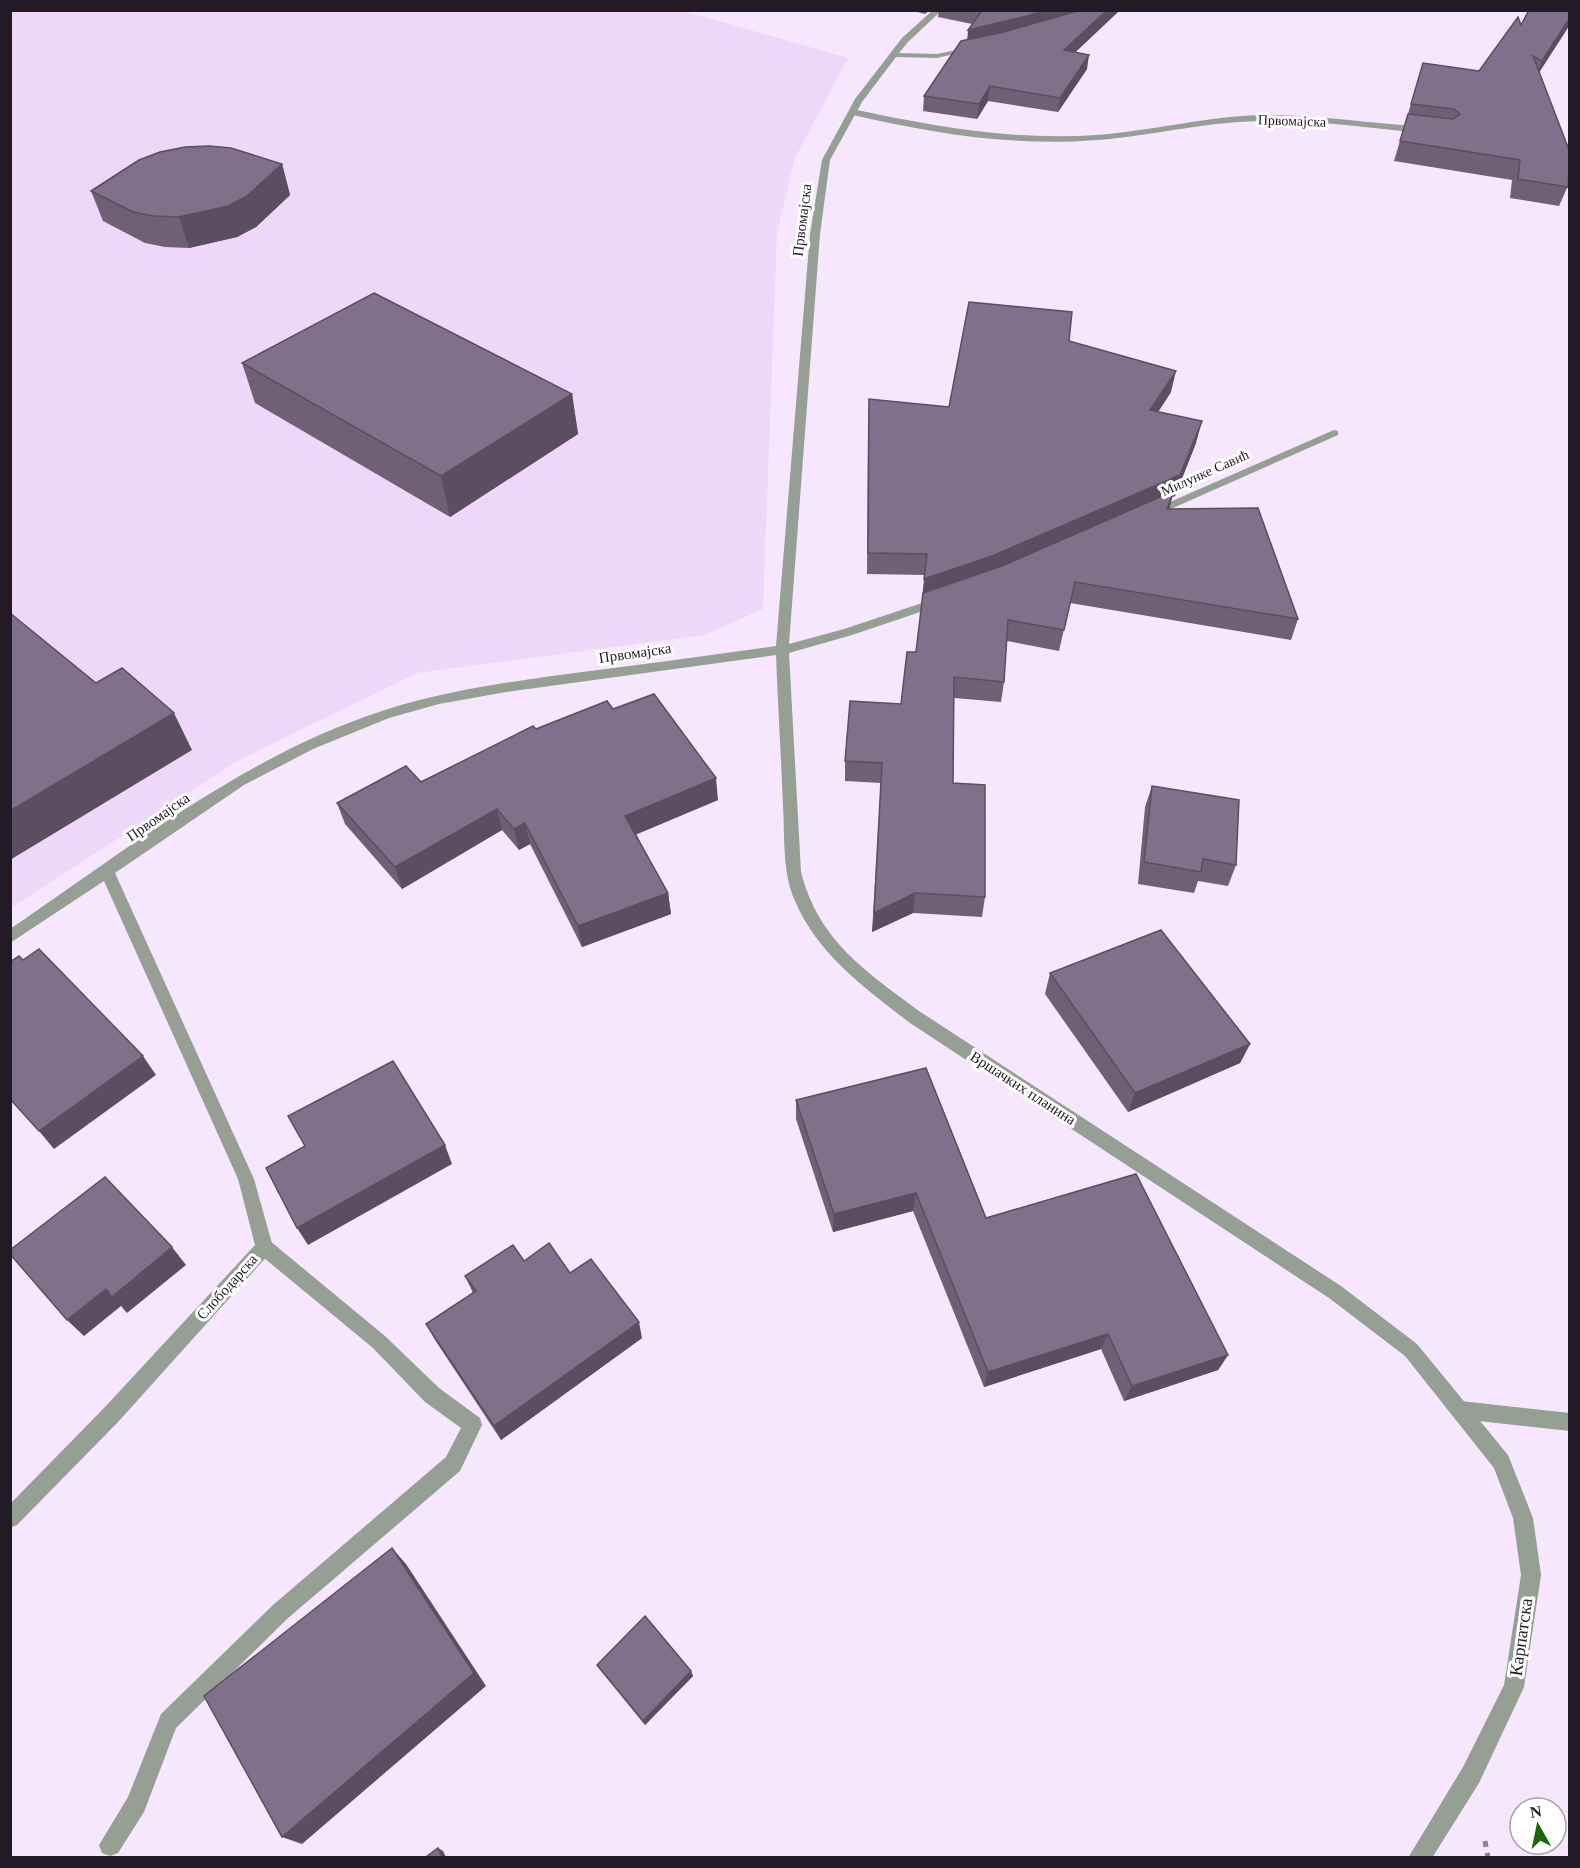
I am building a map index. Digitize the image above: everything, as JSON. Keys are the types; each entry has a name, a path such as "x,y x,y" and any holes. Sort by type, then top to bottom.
{"street":[{"name":"Првомајска","path":"10,937 239,781 308,746 384,715 439,699 506,687 782,650 815,234 826,160 858,101 905,40 938,10"},
{"path":"893,55 937,56 984,45"},
{"name":"Првомајска","path":"852,112 927,129 991,136 1074,139 1125,135 1188,124 1262,118 1435,131"},
{"name":"Милунке Савић","path":"1143,517 1334,433"},
{"path":"782,650 848,632 949,597"},
{"name":"Вршачких планина","path":"782,650 794,872 804,905 821,936 852,968 916,1018 1335,1292 1411,1350 1461,1410"},
{"name":"Слободарска","path":"10,1518 112,1414 264,1247 246,1179 106,872"},
{"path":"110,1845 136,1804 168,1721 280,1612 453,1464 473,1425 432,1395 379,1342 264,1247"},
{"path":"1461,1410 1569,1422"},
{"name":"Карпатска","path":"1419,1857 1471,1775 1514,1687 1531,1575 1524,1518 1501,1461 1461,1410"}],"shaded area":[{"path":"11,11 684,11 848,58 795,158 777,232 763,609 704,635 417,673 239,760 11,908"}],"building":[{"path":"976,10 1046,10 968,30 981,12"},
{"path":"1081,10 1107,10 1064,50 1089,55 1060,98 990,86 979,104 924,96 961,41 1004,32"},
{"path":"1529,10 1569,10 1569,19 1542,61 1533,56 1569,150 1568,187 1518,179 1520,160 1400,141 1408,114 1453,119 1460,114 1454,109 1411,104 1423,63 1479,71 1518,17 1521,25"},
{"path":"185,147 231,148 282,164 247,196 228,206 179,217 133,212 91,191 139,160 160,152"},
{"path":"374,293 572,394 441,476 242,363"},
{"path":"969,302 1072,312 1069,341 1176,371 1150,410 1202,421 1180,475 992,556 924,579 927,554 868,553 869,399 949,407"},
{"path":"1174,491 1167,509 1258,508 1298,619 1075,582 1064,630 1008,620 1004,682 954,677 953,783 985,785 985,897 915,893 874,913 882,763 845,761 850,701 901,704 907,652 916,652 923,593 1002,566"},
{"path":"10,613 96,683 122,668 174,713 10,811"},
{"path":"654,694 716,778 625,816 668,893 578,926 525,823 514,829 497,809 395,867 337,803 406,766 421,782 533,726 536,729 607,701 613,709"},
{"path":"1152,786 1239,800 1236,865 1203,859 1201,872 1144,862"},
{"path":"1161,930 1250,1044 1135,1093 1050,973"},
{"path":"39,949 143,1056 39,1131 10,1099 10,962 19,956 23,960"},
{"path":"393,1061 445,1145 297,1228 266,1168 305,1146 288,1116"},
{"path":"926,1068 986,1218 1136,1174 1228,1355 1132,1386 1108,1334 988,1372 916,1193 834,1214 796,1100"},
{"path":"105,1177 172,1247 112,1297 106,1289 67,1320 10,1254 10,1250"},
{"path":"549,1243 570,1273 591,1259 639,1322 494,1426 426,1324 476,1291 465,1276 513,1245 524,1261"},
{"path":"392,1548 474,1673 282,1837 204,1696"},
{"path":"645,1616 691,1671 643,1721 597,1665"},
{"path":"438,1848 442,1857 426,1857"}]}
